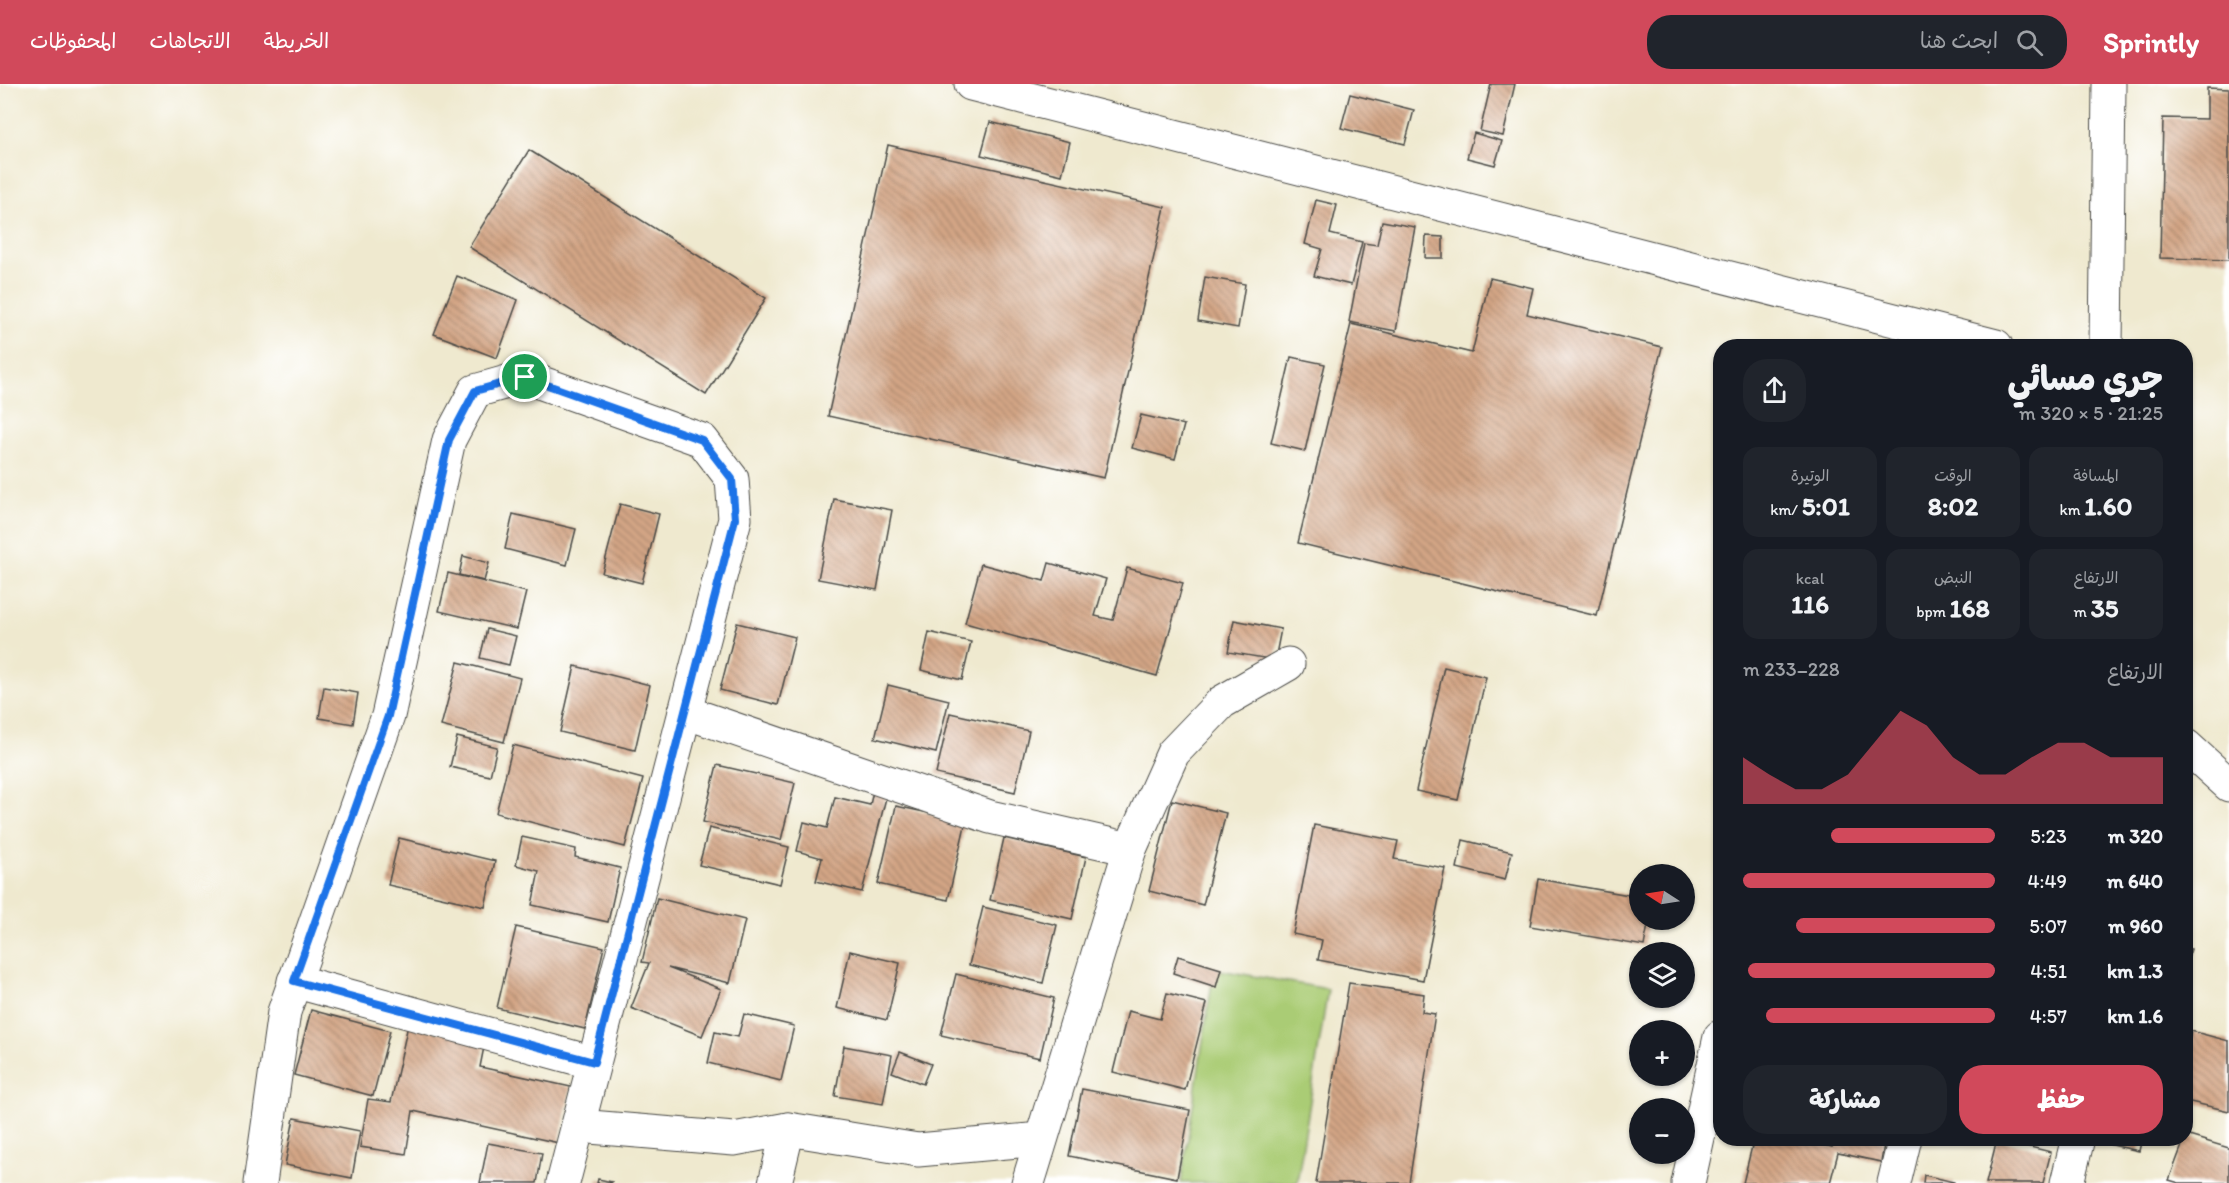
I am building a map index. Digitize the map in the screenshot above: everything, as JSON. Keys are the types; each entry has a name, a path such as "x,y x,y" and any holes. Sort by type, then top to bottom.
{"street":[{"path":"971,84 1969,339"},
{"path":"2106,339 2109,84"},
{"path":"260,1183 284,1012 388,716 449,440 475,391 525,377 702,440 732,479 735,519 563,1183"},
{"path":"1028,1183 1130,849 1173,753 1222,702 1288,664"},
{"path":"685,712 990,817 1130,849"},
{"path":"2193,752 2229,785"},
{"path":"294,981 594,1062"},
{"path":"1688,1183 1713,1068"},
{"path":"578,1126 734,1139 788,1129 918,1150 1041,1139"},
{"path":"775,1183 788,1129"},
{"path":"1894,1183 1903,1146"},
{"path":"2067,1183 2076,1146"}],"green space":[{"path":"1214,969 1328,989 1297,1183 1181,1183"}],"building":[{"path":"1491,84 1515,84 1503,136 1480,131"},
{"path":"2207,88 2229,89 2229,260 2160,258 2163,118 2207,119"},
{"path":"1350,94 1414,110 1405,144 1341,128"},
{"path":"990,122 1070,142 1062,175 981,155"},
{"path":"1474,133 1502,141 1495,165 1467,158"},
{"path":"888,145 1165,207 1104,478 828,416"},
{"path":"529,150 766,298 706,395 469,247"},
{"path":"1316,200 1337,205 1330,234 1362,242 1351,285 1314,276 1322,249 1305,244"},
{"path":"1382,221 1415,227 1396,331 1349,322 1364,243 1377,245"},
{"path":"1426,236 1443,237 1443,258 1425,258"},
{"path":"457,276 518,300 497,358 434,334"},
{"path":"1205,277 1245,284 1238,328 1198,321"},
{"path":"1490,278 1533,288 1527,314 1662,347 1597,616 1298,543 1351,324 1472,353"},
{"path":"1291,357 1325,364 1305,451 1271,443"},
{"path":"1141,415 1184,425 1175,459 1132,448"},
{"path":"834,499 892,510 877,590 818,579"},
{"path":"620,504 659,514 642,583 602,573"},
{"path":"513,514 576,529 567,565 505,549"},
{"path":"463,556 489,563 484,581 459,575"},
{"path":"1049,563 1106,579 1095,616 1113,620 1127,568 1183,583 1157,676 965,623 981,564 1044,581"},
{"path":"448,573 526,592 517,629 439,611"},
{"path":"1234,620 1281,629 1275,660 1228,652"},
{"path":"737,623 795,637 778,705 720,690"},
{"path":"487,629 516,636 509,665 480,658"},
{"path":"929,632 971,642 962,680 921,670"},
{"path":"458,662 520,678 504,742 441,726"},
{"path":"575,666 650,685 635,750 560,732"},
{"path":"1444,667 1486,677 1458,800 1416,791"},
{"path":"888,685 949,700 936,753 875,738"},
{"path":"324,687 358,693 353,724 319,718"},
{"path":"950,713 1029,731 1015,792 936,774"},
{"path":"457,737 497,747 490,776 450,767"},
{"path":"513,745 643,779 625,847 496,813"},
{"path":"717,765 795,783 781,840 703,822"},
{"path":"873,791 887,794 862,892 816,881 822,858 797,851 804,822 827,828 835,797 870,805"},
{"path":"1172,800 1226,813 1203,905 1149,891"},
{"path":"896,806 966,821 948,900 878,884"},
{"path":"1314,825 1398,841 1394,859 1445,868 1423,980 1318,960 1322,940 1293,934"},
{"path":"709,828 789,847 780,884 699,865"},
{"path":"522,837 576,849 575,857 620,868 608,922 532,905 539,871 516,865"},
{"path":"399,838 495,861 485,907 388,885"},
{"path":"1004,838 1086,857 1072,919 990,900"},
{"path":"1463,840 1512,852 1505,880 1457,868"},
{"path":"1538,879 1629,895 1629,930 1647,930 1645,942 1629,943 1530,926"},
{"path":"657,898 745,920 730,983 668,968 721,989 702,1036 631,1008 649,963 642,962"},
{"path":"983,907 1057,925 1043,983 969,965"},
{"path":"516,927 604,947 585,1029 497,1008"},
{"path":"850,951 900,963 887,1020 837,1008"},
{"path":"1178,956 1221,969 1216,987 1173,973"},
{"path":"956,974 1054,998 1040,1058 941,1035"},
{"path":"1349,983 1424,994 1422,1012 1435,1014 1409,1183 1316,1183"},
{"path":"1167,993 1207,1003 1185,1090 1113,1072 1128,1011 1160,1019"},
{"path":"311,1010 390,1031 373,1096 294,1075"},
{"path":"744,1014 794,1026 781,1081 708,1063 715,1032 738,1037"},
{"path":"408,1025 485,1042 480,1067 571,1087 559,1143 413,1111 406,1154 360,1147 368,1099 391,1102"},
{"path":"2193,1032 2229,1041 2229,1111 2193,1103"},
{"path":"844,1046 892,1055 883,1104 835,1096"},
{"path":"900,1052 931,1064 923,1084 892,1072"},
{"path":"1082,1089 1190,1110 1177,1178 1069,1156"},
{"path":"294,1118 360,1131 352,1178 285,1165"},
{"path":"2193,1137 2229,1148 2229,1183 2179,1183 2169,1180 2182,1146 2193,1146"},
{"path":"488,1143 542,1153 537,1183 480,1183"},
{"path":"1752,1146 1884,1146 1881,1162 1838,1153 1830,1183 1743,1183"},
{"path":"1995,1146 2026,1146 2051,1152 2043,1183 1986,1183"},
{"path":"2117,1146 2140,1146 2139,1151"},
{"path":"1924,1175 1954,1182 1954,1183 1923,1183"},
{"path":"598,1179 612,1182 597,1183"}],"route":[{"path":"525,377 702,440 732,479 735,519 594,1062 294,981 388,716 449,440 475,391 525,377"}]}
